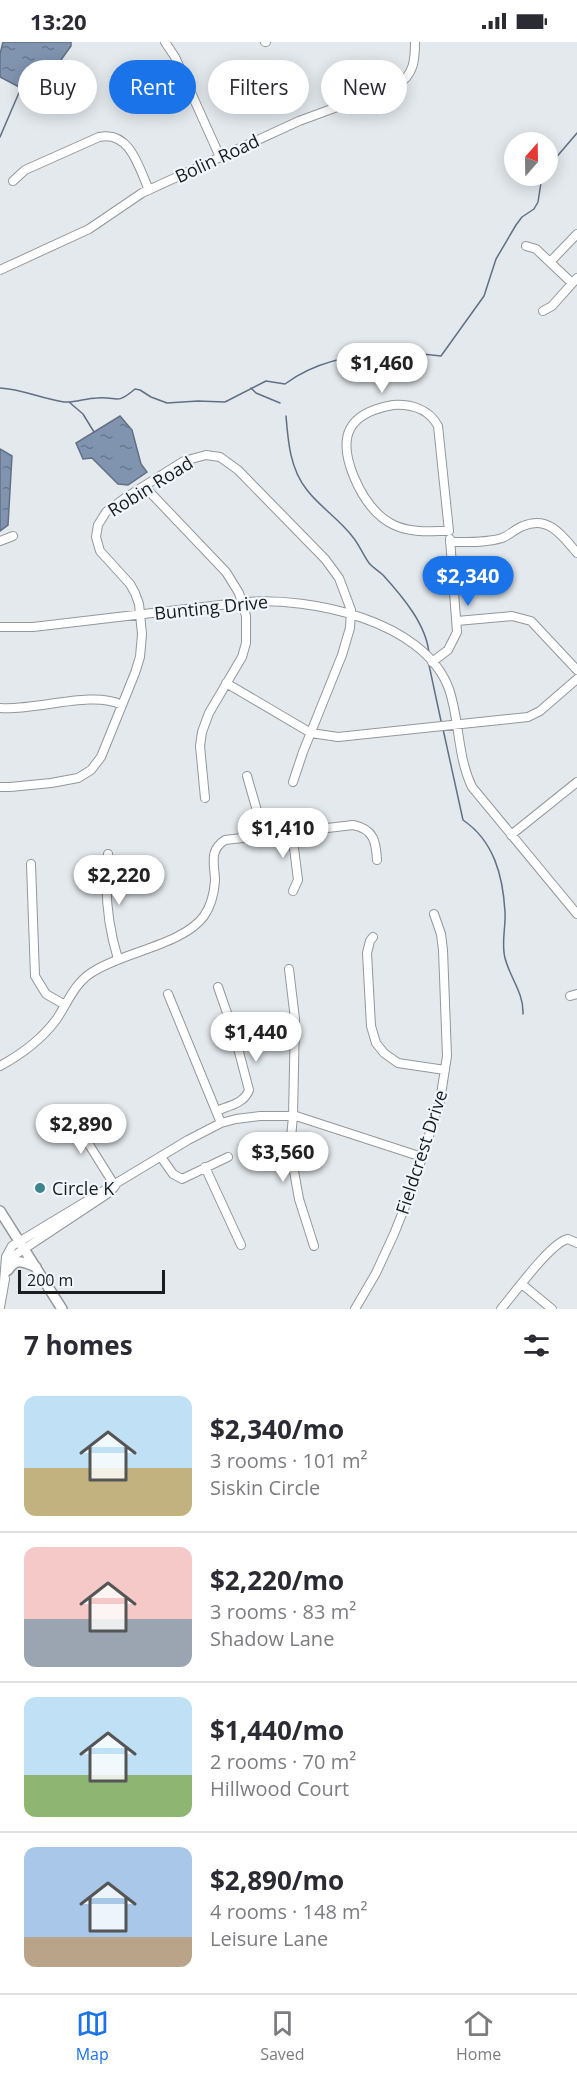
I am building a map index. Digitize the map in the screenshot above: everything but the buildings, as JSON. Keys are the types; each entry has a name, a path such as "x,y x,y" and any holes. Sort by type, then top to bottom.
{"main road":[{"path":"0,1212 62,1309"},
{"path":"8,1270 13,1263 18,1261 36,1267"},
{"path":"53,1294 54,1309"}],"street":[{"path":"165,42 175,57 220,157"},
{"name":"Bolin Road","path":"0,270 89,229 148,190 315,114 397,85 412,70 415,42"},
{"path":"13,181 25,170 99,137 107,136 118,139 129,147 148,190"},
{"path":"550,262 577,234"},
{"path":"526,246 536,249 575,281 552,306 543,311"},
{"path":"432,662 444,654 454,642 457,632 457,621 449,531 440,434 433,418 416,407 399,405 373,410 354,422 346,438 346,457 361,493 370,505 397,526 418,531 449,531"},
{"name":"Robin Road","path":"0,787 63,782 78,778 87,773 101,757 141,650 137,598 132,588 102,555 96,534 98,525 106,512 144,486 195,457 211,455 225,460 238,470 330,565 343,586 352,615 349,635 342,655 293,782"},
{"path":"144,486 226,572 235,585 247,623 246,643 239,664 226,683 202,732 200,757 205,798"},
{"path":"450,542 500,538 523,525 539,522 556,529 577,553"},
{"path":"0,541 13,536"},
{"name":"Bunting Drive","path":"0,627 23,628 242,602 298,602 352,615 400,635 420,650 443,676 449,689 464,766 472,787 577,914"},
{"path":"457,621 512,616 531,621 577,670"},
{"path":"226,683 311,733 330,737 346,737 532,716 577,679"},
{"path":"0,708 24,708 105,699 122,705"},
{"path":"248,776 264,835"},
{"path":"511,835 577,782"},
{"path":"0,1066 39,1039 87,975 118,959 181,934 196,924 207,910 213,894 215,879 213,859 216,848 222,842 230,839 350,825 361,826 368,830 374,838 377,860"},
{"path":"292,832 298,880 293,891"},
{"path":"108,854 106,910 118,959"},
{"path":"31,864 35,976 46,994 65,1005"},
{"name":"Fieldcrest Drive","path":"355,1309 376,1273 394,1234 440,1101 447,1056 443,950 441,934 434,914"},
{"path":"373,937 368,953 371,1026 376,1043 388,1057 402,1065 445,1070"},
{"path":"289,969 295,1019 293,1116 290,1141 299,1199 314,1246"},
{"path":"216,1111 241,1101 249,1090 238,1044 218,987"},
{"path":"168,994 221,1123"},
{"path":"68,1111 115,1186"},
{"path":"0,1306 6,1257 11,1246 21,1245 110,1192 115,1186 188,1140 221,1123 248,1116 293,1116 422,1157"},
{"path":"161,1157 173,1174 182,1179 228,1156"},
{"path":"206,1167 241,1245"},
{"path":"501,1309 562,1240 571,1239 577,1243"},
{"path":"4,1282 11,1260 21,1245"},
{"path":"523,1285 552,1309"}],"water":[{"path":"3,42 71,42 71,46 61,60 18,60 18,86 0,77 0,54"},
{"path":"120,416 132,430 141,464 147,472 128,485 118,484 92,458 83,459 76,443"},
{"path":"0,449 12,456 8,525 0,531"}],"waterway":[{"path":"0,137 18,95"},
{"path":"558,155 577,133"},
{"path":"0,388 64,402 93,398 120,399 135,389 167,403 225,402 266,381 285,384 302,373 340,359 401,353 441,356 484,296 496,259 522,217 534,209 538,202 540,186"},
{"path":"251,388 256,393 280,403"},
{"path":"69,402 83,414 94,432"},
{"path":"286,416 293,464 301,482 347,530 369,563 383,575 405,602 424,632 429,654"},
{"path":"429,665 441,721"},
{"path":"443,729 463,820 482,838 495,860 499,873 505,912 504,952 519,992 523,1014"}],"place":[{"name":"Circle K","path":"40,1188"}]}
